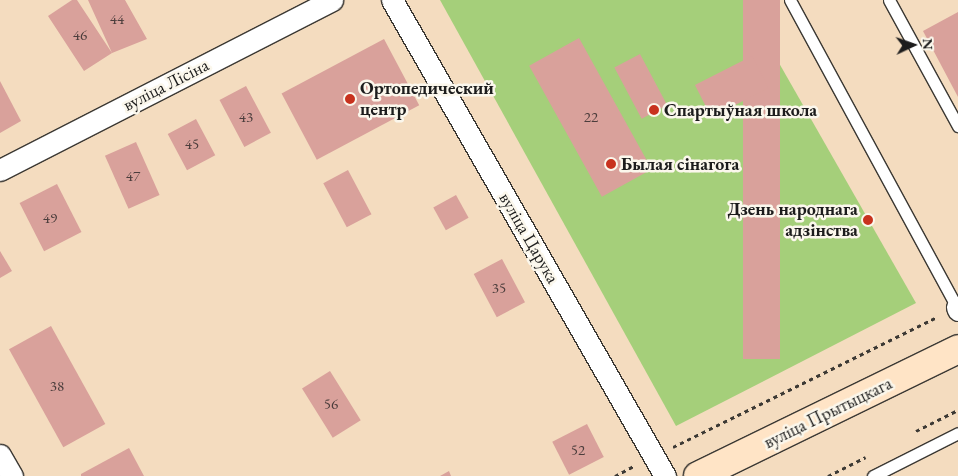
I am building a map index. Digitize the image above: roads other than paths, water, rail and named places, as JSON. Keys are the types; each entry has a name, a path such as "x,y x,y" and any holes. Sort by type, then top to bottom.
{"main road":[{"name":"вуліца Прытыцкага","path":"698,476 958,349"}],"street":[{"name":"вуліца Лісіна","path":"0,170 332,0"},
{"name":"вуліца Царука","path":"392,0 665,476"},
{"path":"0,455 12,476"}],"lane":[{"path":"790,0 957,308"},
{"path":"889,0 958,126"},
{"path":"873,476 958,433"}],"place":[{"name":"Ортопедический центр","path":"350,99"},
{"name":"Спартыўная школа","path":"654,110"},
{"name":"Былая сінагога","path":"611,164"},
{"name":"Дзень народнага адзінства","path":"868,220"}]}
